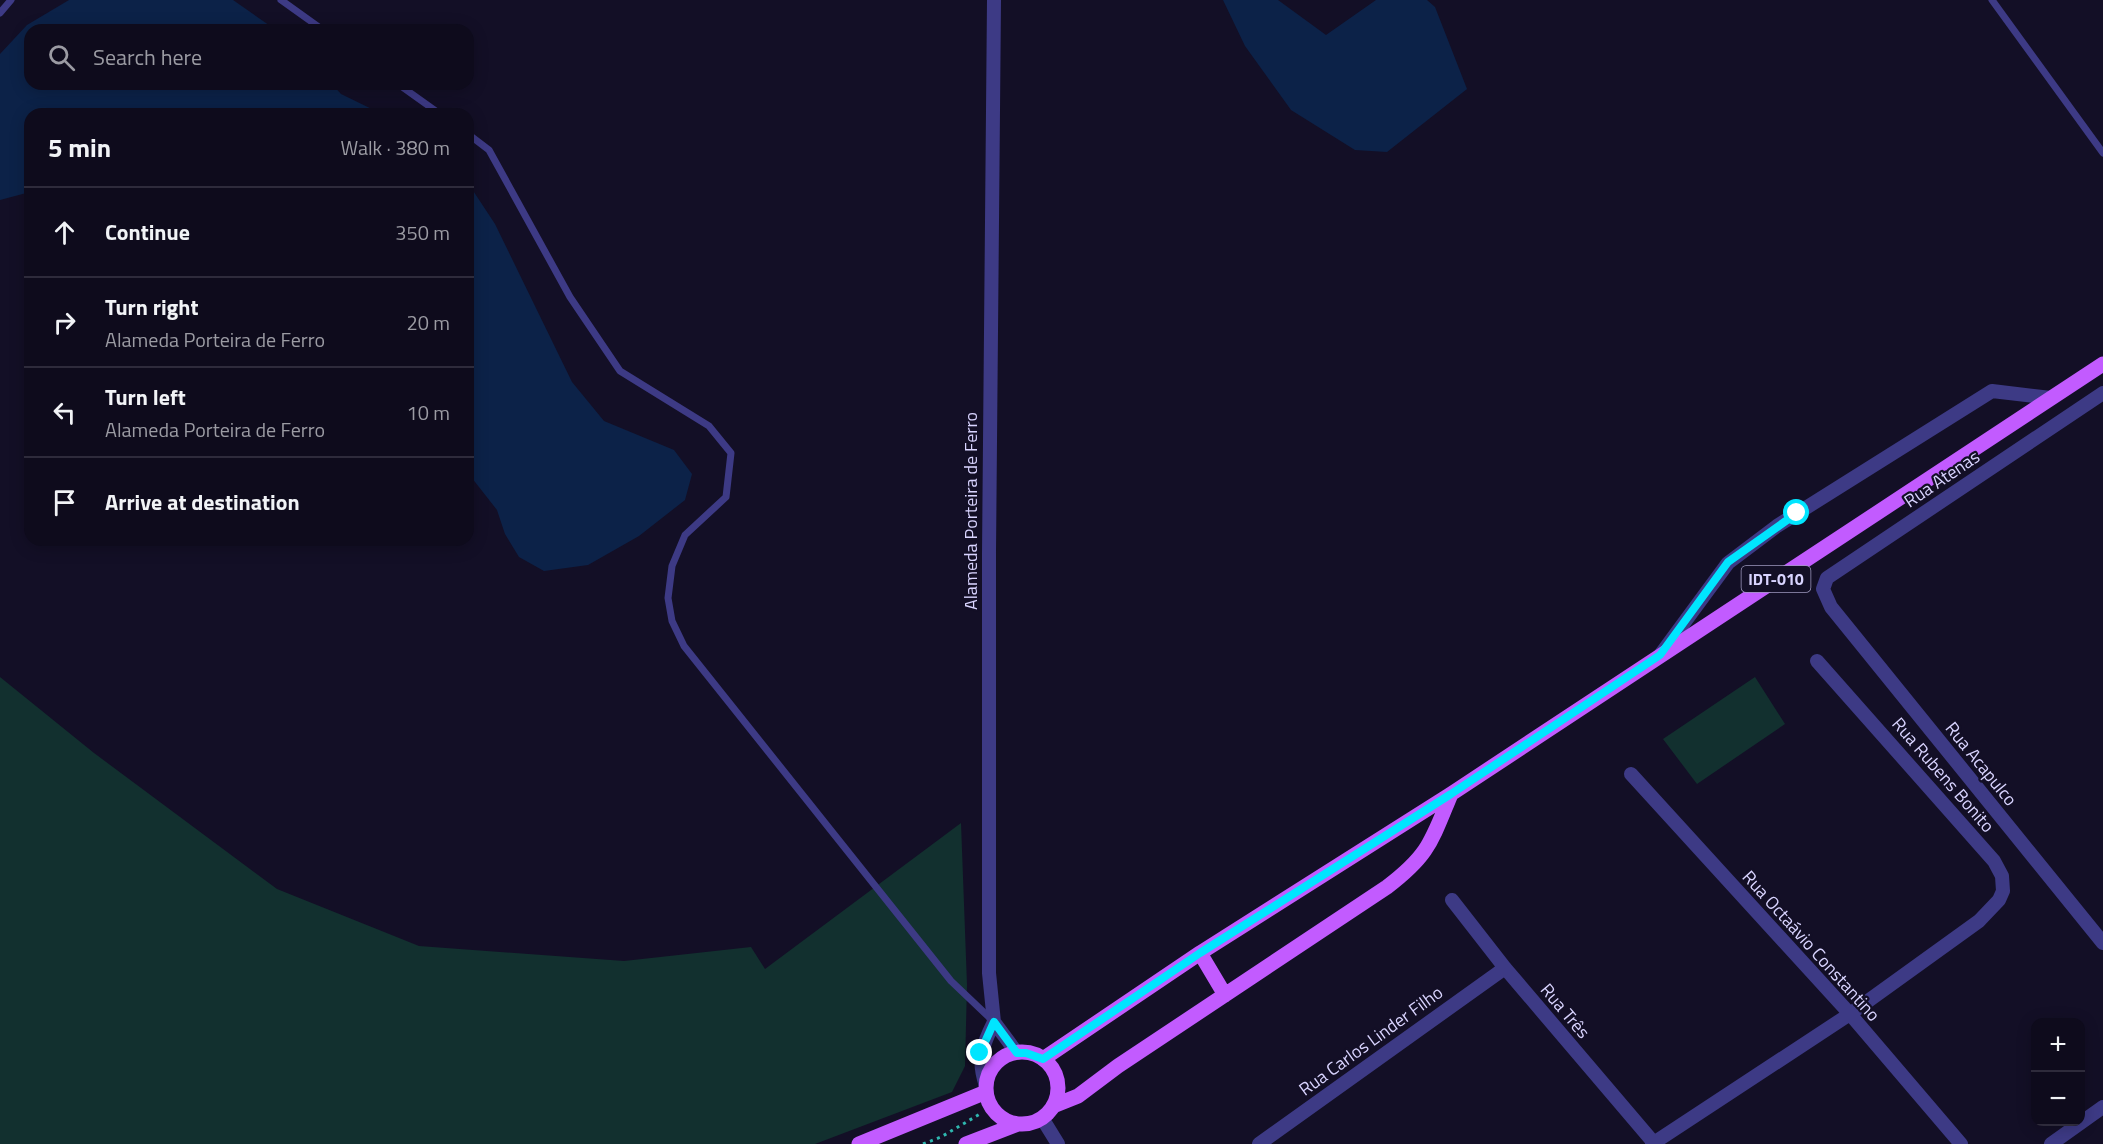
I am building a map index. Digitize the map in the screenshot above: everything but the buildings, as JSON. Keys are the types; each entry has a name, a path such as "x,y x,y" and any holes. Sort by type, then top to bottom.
{"main road":[{"name":"IDT-010","path":"1451,794 2103,364"},
{"path":"1043,1059 1200,953 1451,794"},
{"path":"1053,1106 1078,1096 1415,866 1428,849 1451,794"},
{"path":"1200,953 1226,995"},
{"path":"966,1144 1018,1124 1042,1118 1053,1106 1057,1098 1057,1080 1054,1072 1043,1059 1026,1053 1017,1053 1000,1060 993,1067 986,1089 992,1107 1002,1118 1018,1124"},
{"path":"859,1144 986,1089"}],"street":[{"name":"Alameda Porteira de Ferro","path":"994,0 989,541 989,973 994,1022"},
{"path":"1660,655 1728,562 1777,526 1992,391 2051,398"},
{"name":"Rua Atenas","path":"1831,607 1823,589 1827,578 2103,393"},
{"name":"Rua Acapulco","path":"1831,607 2102,939"},
{"name":"Rua Rubens Bonito","path":"1817,661 1994,861 2002,876 2003,891 2000,900 1979,921 1850,1014"},
{"name":"Rua Octaávio Constantino","path":"1631,774 1850,1014 1961,1144"},
{"name":"Rua Três","path":"1452,900 1505,968 1653,1143"},
{"name":"Rua Carlos Linder Filho","path":"1259,1144 1505,968"},
{"path":"1653,1143 1850,1014"},
{"path":"986,1089 980,1053 994,1022 1017,1053"},
{"path":"2052,1144 2103,1107"},
{"path":"1042,1118 1058,1144"}],"lane":[{"path":"0,13 12,0"},
{"path":"281,0 315,24"},
{"path":"1992,0 2103,153"},
{"path":"406,90 432,108"},
{"path":"474,139 489,150 570,297 620,371 709,426 731,453 726,497 686,535 672,566 668,598 672,621 684,646 951,981 994,1022"}],"path":[{"path":"923,1144 941,1137 992,1107"}],"green space":[{"path":"0,677 94,753 277,889 419,946 624,961 751,947 765,969 961,823 967,985 965,1066 952,1092 815,1144 0,1144"},
{"path":"1755,677 1785,724 1697,784 1663,739"}],"water":[{"path":"69,0 233,0 267,24 29,24"},
{"path":"1223,0 1278,0 1326,35 1376,0 1427,0 1435,7 1467,89 1387,152 1355,150 1291,110 1245,46"},
{"path":"24,28 24,90 337,90 370,108 24,108 24,194 0,200 0,54"},
{"path":"474,192 495,224 572,382 604,421 674,450 692,474 685,500 639,536 588,565 544,571 519,557 505,534 497,510 474,481"}],"route":[{"path":"980,1053 994,1022 1017,1053 1035,1055 1043,1059 1200,953 1451,794 1660,655 1728,562 1797,513"}]}
